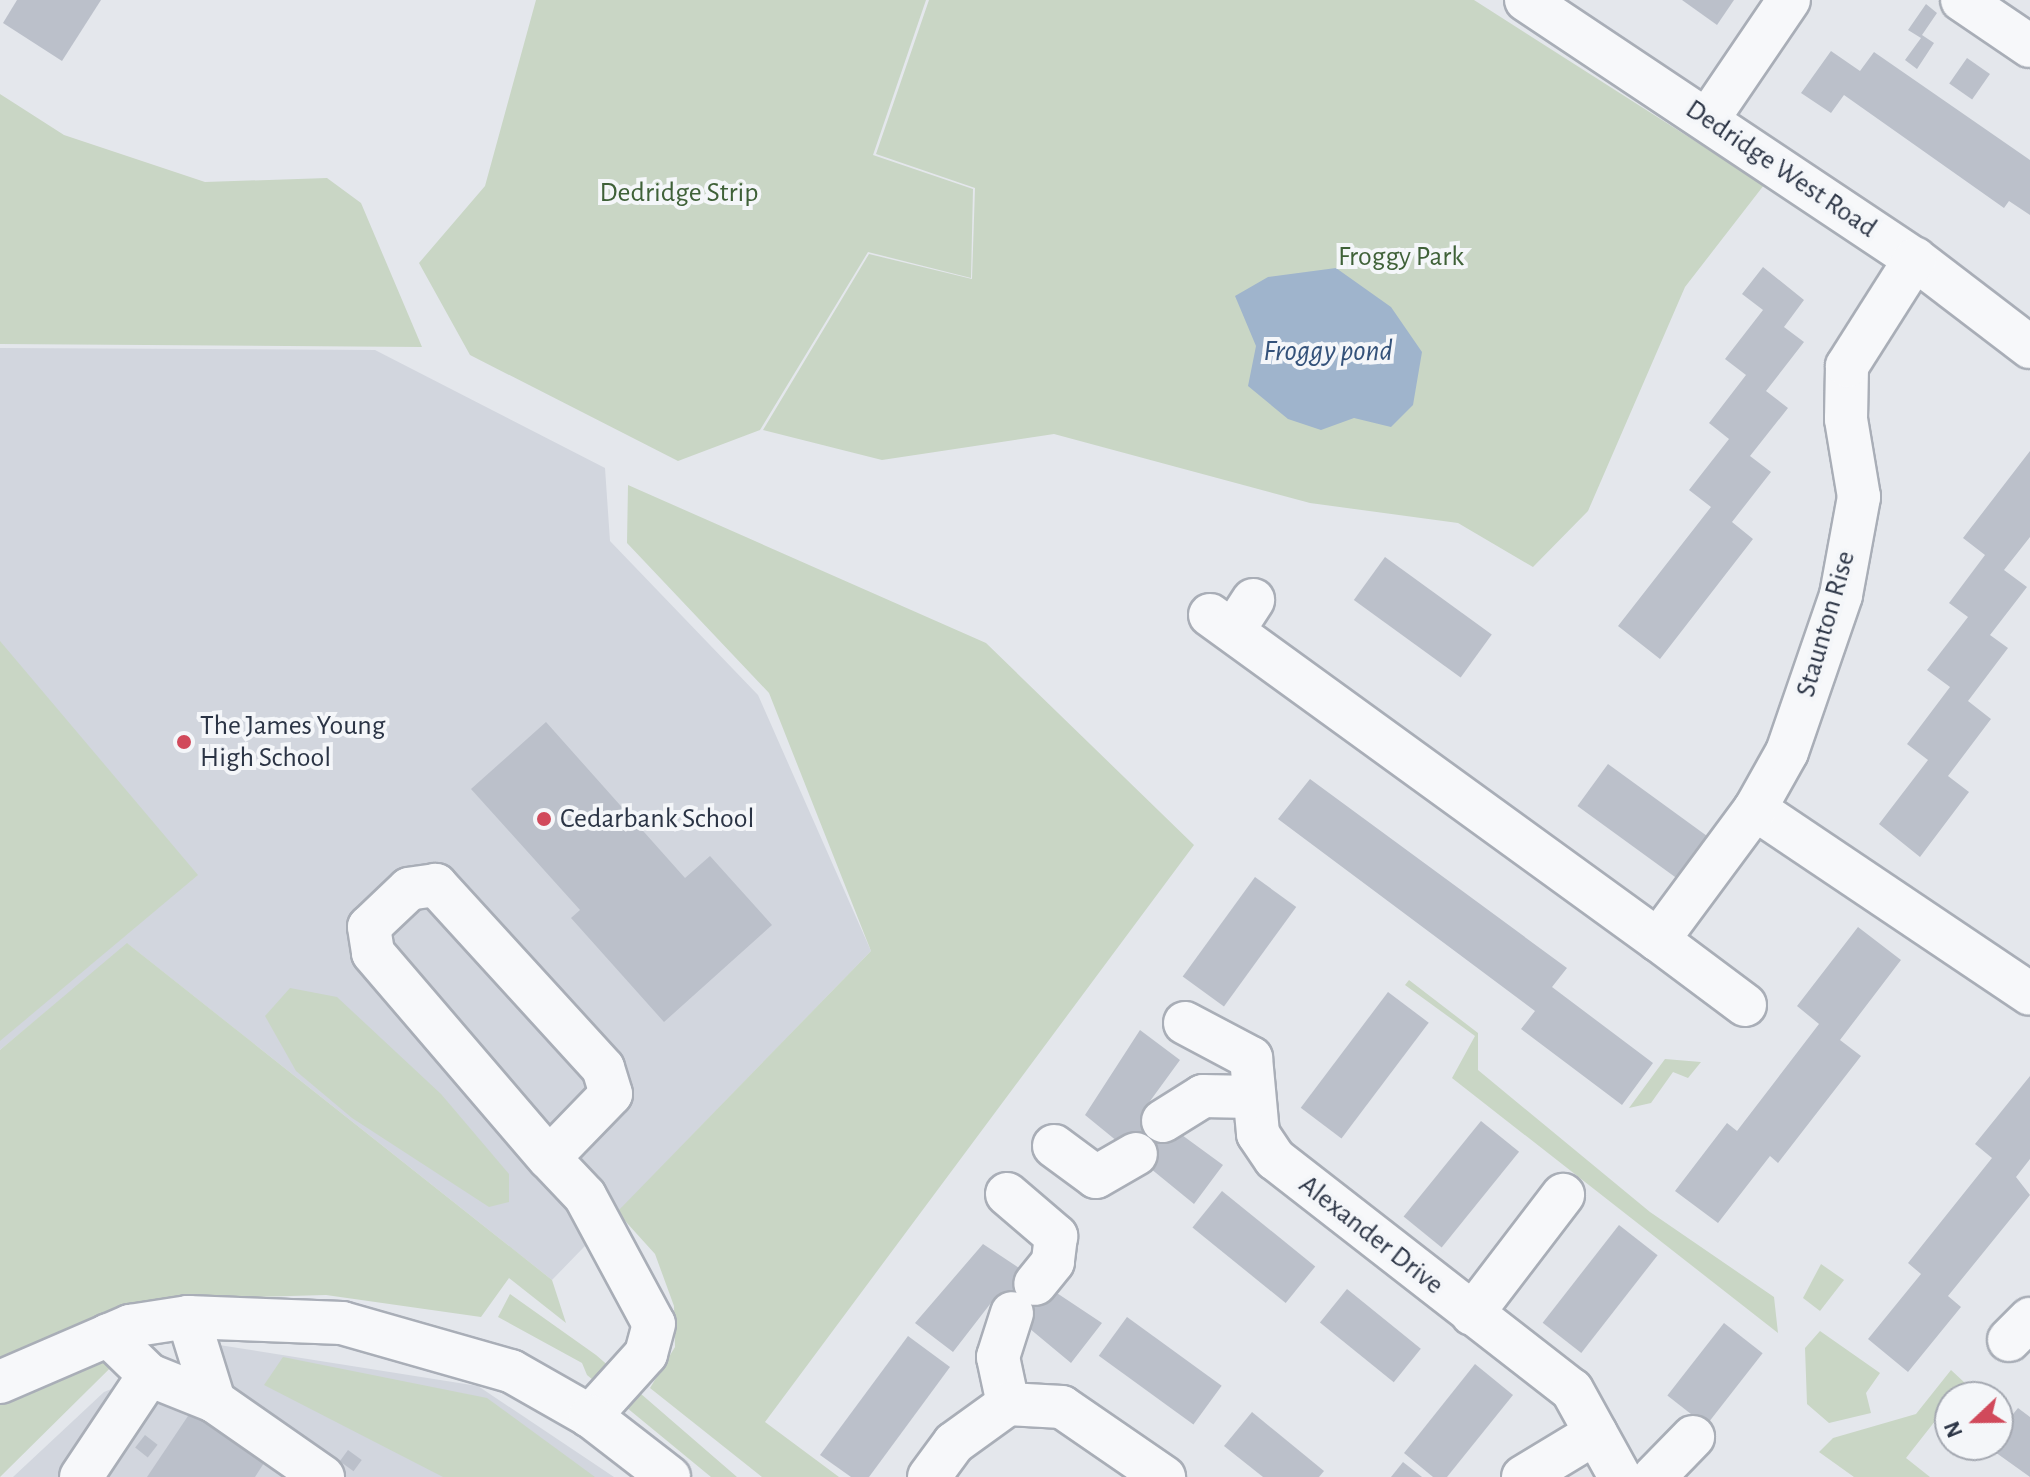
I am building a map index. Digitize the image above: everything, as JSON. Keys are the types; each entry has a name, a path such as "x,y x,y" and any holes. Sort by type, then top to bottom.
{"street":[{"name":"Dedridge West Road","path":"1526,0 1915,259 2030,347"},
{"path":"1708,119 1789,0"},
{"path":"1962,0 2030,46"},
{"name":"Staunton Rise","path":"1658,940 1755,809 1787,752 1841,595 1859,497 1846,419 1847,366 1915,259"},
{"path":"1232,615 1745,1005"},
{"path":"1755,809 2030,994"},
{"path":"549,1158 611,1094 603,1068 436,885 409,889 369,927 373,953 549,1158 585,1196 654,1324 646,1354 590,1416"},
{"name":"Alexander Drive","path":"1185,1023 1251,1058 1252,1097 1258,1134 1275,1159 1572,1390 1620,1477"},
{"path":"1163,1121 1203,1096 1252,1097"},
{"path":"1054,1146 1096,1177 1136,1154"},
{"path":"1007,1194 1056,1236 1053,1262 1024,1298 998,1357 1008,1404"},
{"path":"1472,1314 1563,1195"},
{"path":"188,1317 214,1401"},
{"path":"0,1382 108,1335 188,1317 342,1323 511,1371 590,1416 669,1477"},
{"path":"108,1335 149,1375 214,1401 323,1477"},
{"path":"81,1477 149,1375"},
{"path":"929,1477 954,1443 1008,1404 1062,1407 1164,1477"},
{"path":"1523,1477 1596,1433"},
{"path":"1654,1477 1693,1437"}],"shaded area":[{"path":"0,348 375,350 605,468 610,541 758,695 871,951 552,1280 128,944 0,1050"},
{"path":"219,1345 478,1386 614,1477 13,1477 104,1392"}],"green space":[{"name":"Dedridge Strip","path":"536,0 926,0 873,155 973,189 971,278 868,252 760,430 678,461 470,355 419,263 485,186"},
{"name":"Froggy Park","path":"929,0 1474,0 1764,185 1685,287 1588,511 1533,567 1458,523 1310,503 1054,434 882,460 763,430 869,254 972,279 975,188 876,154"},
{"path":"0,94 64,135 205,182 327,178 361,203 422,347 0,344"},
{"path":"628,485 986,643 1194,845 765,1422 839,1477 762,1477 650,1388 675,1347 674,1306 655,1254 617,1212 871,951 769,693 627,543"},
{"path":"0,641 198,875 0,1041"},
{"path":"127,943 552,1280 566,1323 509,1278 481,1317 326,1295 180,1299 0,1477 0,1050"},
{"path":"1409,980 1478,1033 1478,1070 1650,1212 1774,1297 1778,1333 1452,1078 1475,1036 1405,985"},
{"path":"290,988 337,997 441,1094 509,1174 509,1202 489,1207 352,1118 296,1071 265,1016"},
{"path":"1665,1059 1701,1062 1688,1078 1673,1072 1651,1103 1629,1108"},
{"path":"1821,1264 1844,1280 1820,1311 1803,1298"},
{"path":"510,1294 596,1355 737,1477 711,1477 587,1375 582,1363 498,1317"},
{"path":"1820,1331 1880,1373 1866,1393 1871,1413 1829,1423 1807,1404 1805,1348"},
{"path":"283,1357 487,1398 595,1477 443,1477 264,1385"},
{"path":"1951,1370 1963,1381 1942,1381"},
{"path":"1934,1391 1934,1422 1906,1458 1930,1477 1854,1477 1819,1452 1833,1438 1916,1414"}],"water":[{"name":"Froggy pond","path":"1336,268 1391,307 1422,352 1413,405 1391,427 1354,418 1321,430 1288,419 1248,386 1256,346 1235,296 1268,277"}],"building":[{"path":"17,0 101,0 62,61 3,23"},
{"path":"1682,0 1734,0 1717,25"},
{"path":"1926,4 1937,13 1922,35 1934,43 1917,69 1905,60 1921,38 1908,30"},
{"path":"1831,51 1860,71 1874,52 2030,160 2030,215 2009,201 2004,208 1844,95 1831,113 1801,93"},
{"path":"1967,58 1990,74 1972,99 1949,83"},
{"path":"1763,267 1804,300 1784,327 1804,342 1766,391 1788,408 1750,456 1771,472 1732,522 1753,539 1660,659 1618,626 1711,507 1689,490 1729,439 1709,423 1746,375 1725,359 1763,310 1742,294"},
{"path":"2030,451 2030,537 2004,570 2027,587 1990,635 2008,648 1968,701 1991,719 1948,776 1969,792 1920,857 1879,824 1928,760 1907,744 1950,687 1927,670 1968,617 1949,603 1985,555 1963,538"},
{"path":"1385,557 1492,635 1461,677 1354,600"},
{"path":"546,722 685,878 710,856 772,925 664,1022 571,918 580,910 471,789"},
{"path":"1608,764 1707,836 1676,878 1577,806"},
{"path":"1310,779 1567,968 1552,987 1653,1063 1622,1105 1521,1029 1535,1011 1278,819"},
{"path":"1255,877 1296,907 1224,1006 1183,977"},
{"path":"1858,927 1901,960 1840,1040 1861,1056 1778,1163 1770,1156 1718,1223 1675,1191 1727,1123 1737,1131 1819,1024 1797,1006"},
{"path":"1388,992 1429,1023 1341,1138 1301,1108"},
{"path":"1140,1030 1180,1060 1145,1108 1223,1165 1194,1204 1085,1115"},
{"path":"2030,1076 2030,1159 2016,1177 2030,1195 1948,1296 1961,1307 1908,1372 1868,1339 1921,1274 1908,1263 1992,1158 1975,1144"},
{"path":"1481,1121 1519,1152 1442,1247 1404,1217"},
{"path":"1222,1191 1315,1267 1286,1303 1192,1228"},
{"path":"1619,1225 1658,1255 1581,1353 1543,1323"},
{"path":"983,1244 1102,1323 1071,1363 994,1299 953,1352 915,1323"},
{"path":"1347,1289 1421,1349 1394,1382 1320,1322"},
{"path":"1127,1317 1222,1386 1193,1425 1099,1356"},
{"path":"1724,1323 1763,1353 1706,1426 1667,1395"},
{"path":"908,1336 950,1367 869,1477 851,1477 820,1455"},
{"path":"1475,1364 1513,1395 1447,1477 1433,1477 1404,1453"},
{"path":"2018,1408 2030,1417 2030,1477 2008,1461 2014,1461 2014,1413"},
{"path":"192,1410 264,1463 255,1477 147,1477"},
{"path":"1252,1412 1324,1471 1319,1477 1263,1477 1224,1446"},
{"path":"145,1435 158,1445 148,1457 135,1448"},
{"path":"348,1450 362,1460 354,1471 340,1461"},
{"path":"1403,1462 1422,1477 1391,1477"}],"place":[{"name":"The James Young High School","path":"184,742"},
{"name":"Cedarbank School","path":"544,819"}]}
